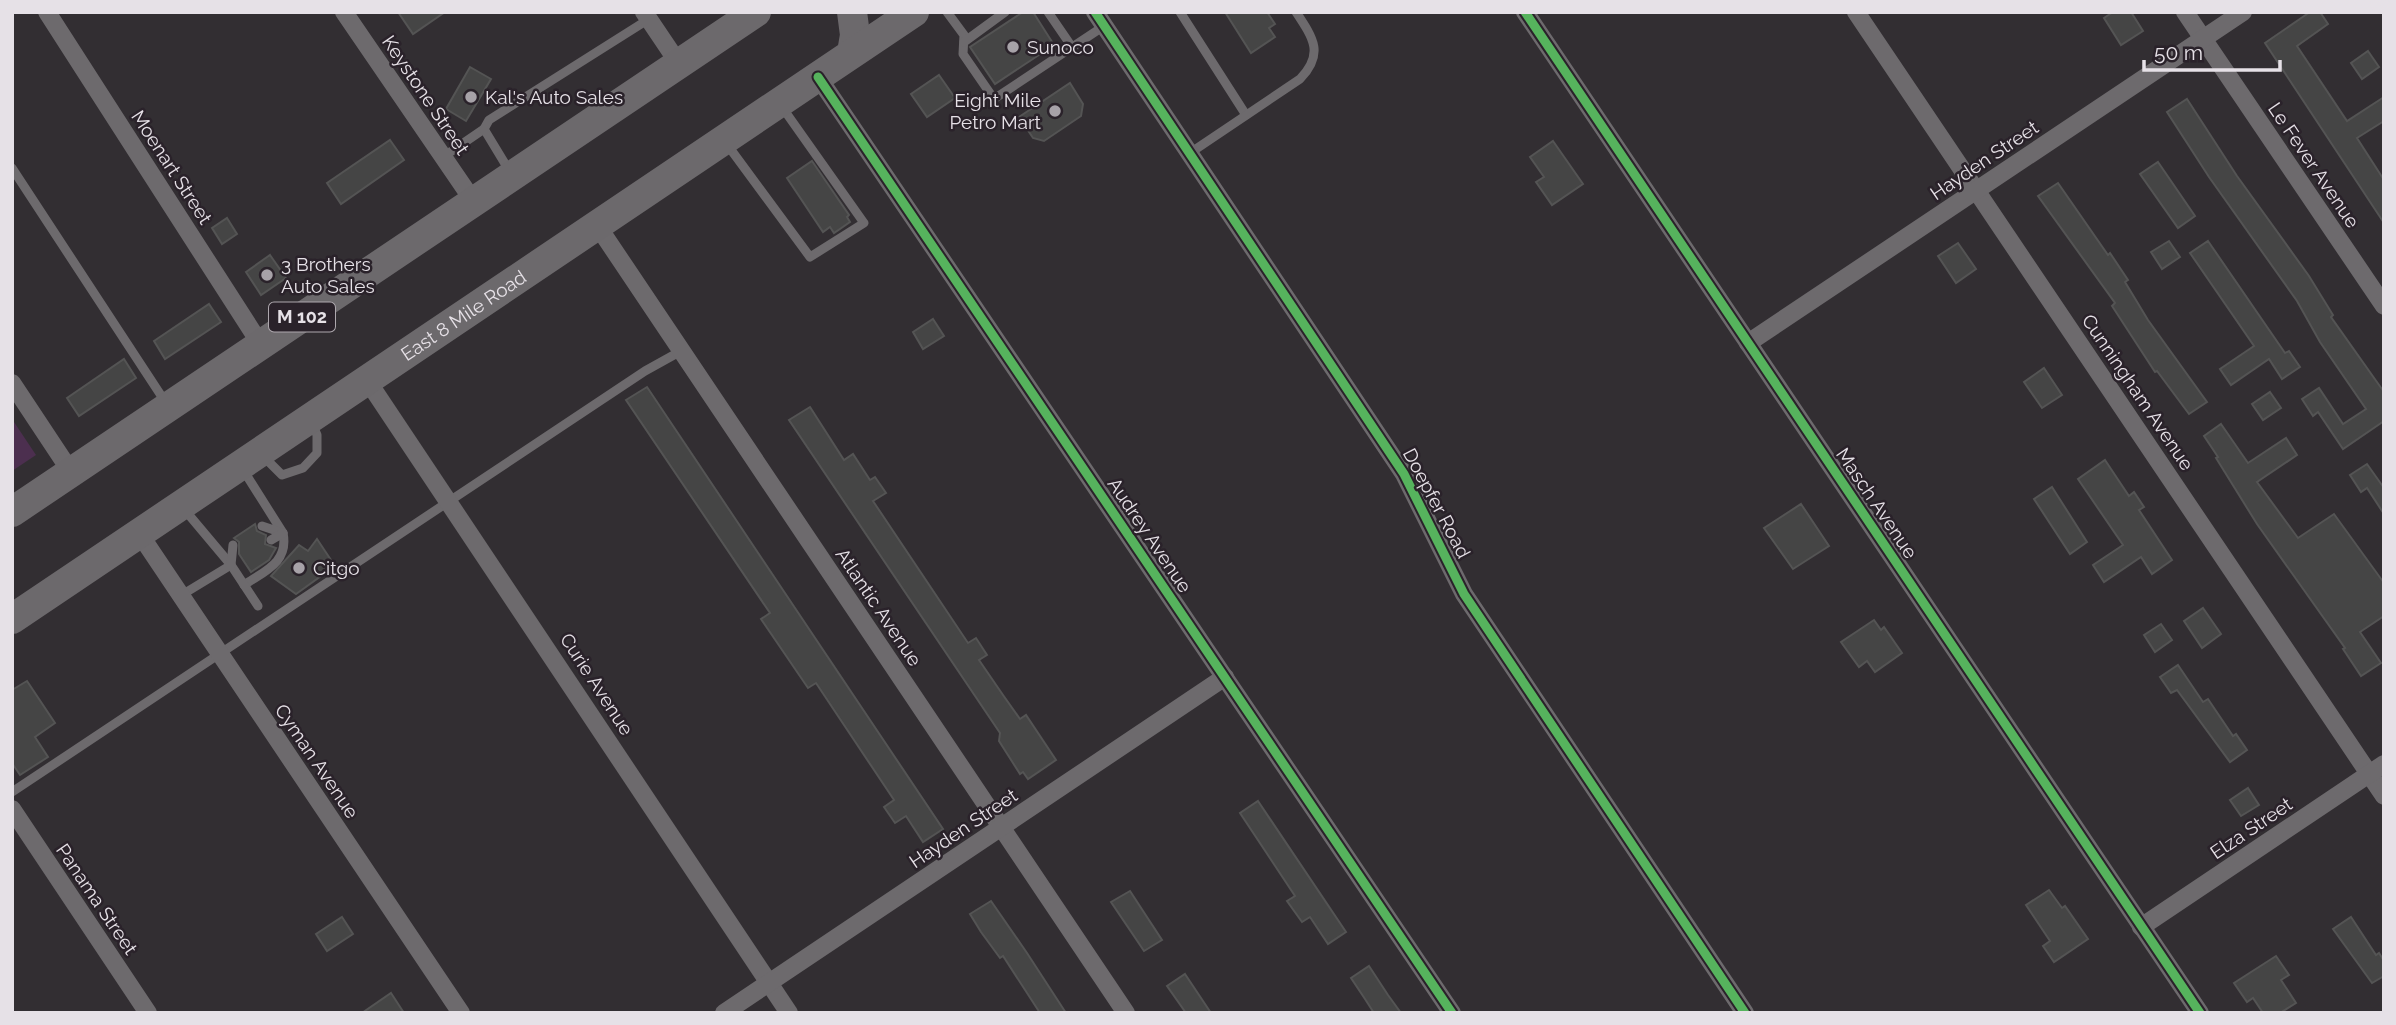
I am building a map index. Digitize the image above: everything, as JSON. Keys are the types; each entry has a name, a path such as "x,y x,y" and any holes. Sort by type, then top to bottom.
{"highway":[{"name":"M 102","path":"12,512 756,12"},
{"path":"852,12 855,35 852,53"},
{"name":"East 8 Mile Road","path":"20,605 139,534 914,12"}],"street":[{"name":"Moenart Street","path":"47,12 261,345"},
{"name":"Keystone Street","path":"344,12 474,202"},
{"name":"Masch Avenue","path":"1525,12 2200,1013"},
{"name":"Cunningham Avenue","path":"1856,12 2376,769 2384,796"},
{"name":"Le Fever Avenue","path":"2185,12 2384,306"},
{"name":"Hayden Street","path":"1748,343 2243,12"},
{"path":"646,15 679,64"},
{"name":"Doepfer Road","path":"1099,19 1404,474 1464,594 1745,1013"},
{"name":"Audrey Avenue","path":"818,76 1452,1013"},
{"name":"Atlantic Avenue","path":"597,225 1126,1013"},
{"name":"Curie Avenue","path":"367,380 789,1013"},
{"path":"12,383 71,472"},
{"name":"Cyman Avenue","path":"139,534 461,1013"},
{"name":"Hayden Street","path":"724,1013 1225,677"},
{"name":"Elza Street","path":"2141,927 2376,769"},
{"name":"Panama Street","path":"12,810 148,1013"}],"lane":[{"path":"947,12 964,35 963,54 994,99 1072,47 1099,19"},
{"path":"964,42 1005,12"},
{"path":"1048,12 1072,47"},
{"path":"1180,12 1246,115"},
{"path":"1190,153 1300,79 1312,66 1316,57 1314,45 1296,12"},
{"path":"443,157 484,129 489,120 646,15"},
{"path":"724,139 810,257 864,223 779,102"},
{"path":"484,129 494,150 512,176"},
{"path":"12,168 169,407"},
{"path":"12,792 645,370 681,351"},
{"path":"244,585 276,564 285,545 283,533 250,459"},
{"path":"181,505 231,565 258,606"},
{"path":"261,526 283,533"},
{"path":"271,540 283,533"},
{"path":"231,565 233,545"},
{"path":"180,596 242,559"}],"shaded area":[{"path":"12,419 36,455 12,471"}],"building":[{"path":"398,12 445,12 413,34"},
{"path":"1023,12 1033,12 1054,45 995,84 970,47"},
{"path":"1225,12 1267,12 1275,24 1269,28 1275,37 1251,53"},
{"path":"2113,12 2131,12 2143,31 2121,45 2104,18"},
{"path":"2310,12 2320,12 2328,24 2297,46 2347,121 2384,97 2384,121 2357,138 2384,180 2384,223 2265,43"},
{"path":"2368,51 2379,67 2362,79 2351,63"},
{"path":"470,67 491,79 466,121 446,109"},
{"path":"939,75 955,98 927,117 911,94"},
{"path":"1070,83 1083,104 1081,116 1044,141 1033,138 1019,117"},
{"path":"2187,99 2237,176 2309,276 2333,315 2331,317 2384,392 2384,421 2343,449 2318,412 2313,416 2302,399 2319,388 2343,424 2366,409 2320,342 2297,301 2209,177 2167,112"},
{"path":"390,140 404,160 341,204 327,183"},
{"path":"1553,141 1583,184 1552,205 1536,182 1544,177 1530,157"},
{"path":"812,161 849,215 847,217 850,222 834,233 830,227 823,232 787,178"},
{"path":"2158,162 2195,216 2178,228 2140,174"},
{"path":"2058,183 2108,255 2110,253 2128,280 2125,282 2148,320 2207,402 2189,414 2157,371 2155,372 2112,306 2115,303 2038,196"},
{"path":"227,218 237,234 222,244 212,228"},
{"path":"2169,241 2180,257 2162,269 2151,252"},
{"path":"2208,241 2285,353 2289,351 2300,367 2282,379 2269,359 2231,385 2220,369 2254,346 2190,253"},
{"path":"1958,243 1976,269 1956,283 1938,256"},
{"path":"270,255 286,278 261,295 246,272"},
{"path":"209,304 221,322 165,359 154,341"},
{"path":"933,319 944,336 923,349 913,332"},
{"path":"124,359 136,378 79,416 67,398"},
{"path":"2044,368 2062,395 2042,408 2024,382"},
{"path":"647,387 943,829 923,842 906,816 895,823 884,807 894,800 816,683 808,688 761,619 770,613 626,400"},
{"path":"2270,392 2281,408 2263,420 2252,404"},
{"path":"810,407 844,460 853,454 870,480 875,477 886,493 873,501 968,643 976,638 987,655 979,660 1003,695 1020,719 1026,715 1056,760 1028,779 1023,772 1020,774 999,741 1000,733 789,420"},
{"path":"2221,424 2248,463 2286,438 2297,455 2257,482 2298,538 2334,514 2384,583 2384,616 2360,632 2381,663 2361,676 2343,649 2345,648 2257,524 2216,458 2218,457 2204,436"},
{"path":"2105,460 2129,496 2134,492 2144,507 2139,510 2172,560 2152,574 2141,557 2104,582 2093,565 2123,545 2078,479"},
{"path":"2367,464 2384,488 2384,514 2367,488 2361,492 2350,475"},
{"path":"2052,487 2087,542 2070,554 2034,499"},
{"path":"1801,504 1829,546 1793,569 1764,528"},
{"path":"255,524 257,531 266,535 265,544 276,548 269,560 251,572 239,554 239,542 234,538"},
{"path":"317,539 335,566 296,594 271,576 299,545 308,551"},
{"path":"2203,608 2221,634 2202,648 2184,621"},
{"path":"1874,620 1881,630 1884,627 1902,653 1875,672 1867,661 1859,667 1841,642"},
{"path":"2161,624 2172,640 2155,652 2144,635"},
{"path":"2178,665 2203,702 2208,699 2233,736 2236,734 2247,750 2230,762 2177,690 2171,693 2160,677"},
{"path":"27,681 55,723 35,737 48,757 20,775 12,763 12,690"},
{"path":"2248,788 2259,805 2241,816 2230,800"},
{"path":"1258,801 1346,932 1328,944 1310,917 1302,922 1287,901 1295,896 1240,813"},
{"path":"2049,890 2062,908 2065,906 2088,939 2054,962 2043,946 2050,941 2026,905"},
{"path":"1130,891 1162,940 1144,951 1111,902"},
{"path":"991,901 1066,1013 1040,1013 1003,956 1000,958 981,932 970,914"},
{"path":"342,917 353,934 327,951 316,934"},
{"path":"2351,917 2376,955 2379,953 2384,961 2384,976 2372,983 2333,929"},
{"path":"2276,956 2289,975 2281,980 2296,1003 2280,1013 2263,1013 2253,998 2247,1002 2234,983"},
{"path":"1369,966 1401,1013 1374,1013 1351,978"},
{"path":"1185,974 1211,1013 1186,1013 1167,986"},
{"path":"391,993 404,1013 362,1013"}],"cycle path":[{"path":"1095,12 1404,474 1464,594 1745,1013"},
{"path":"1525,12 2200,1013"},
{"path":"818,77 1452,1013"}],"place":[{"name":"Sunoco","path":"1013,47"},
{"name":"Kal's Auto Sales","path":"471,97"},
{"name":"Eight Mile Petro Mart","path":"1055,111"},
{"name":"3 Brothers Auto Sales","path":"267,275"},
{"name":"Citgo","path":"299,568"}]}
